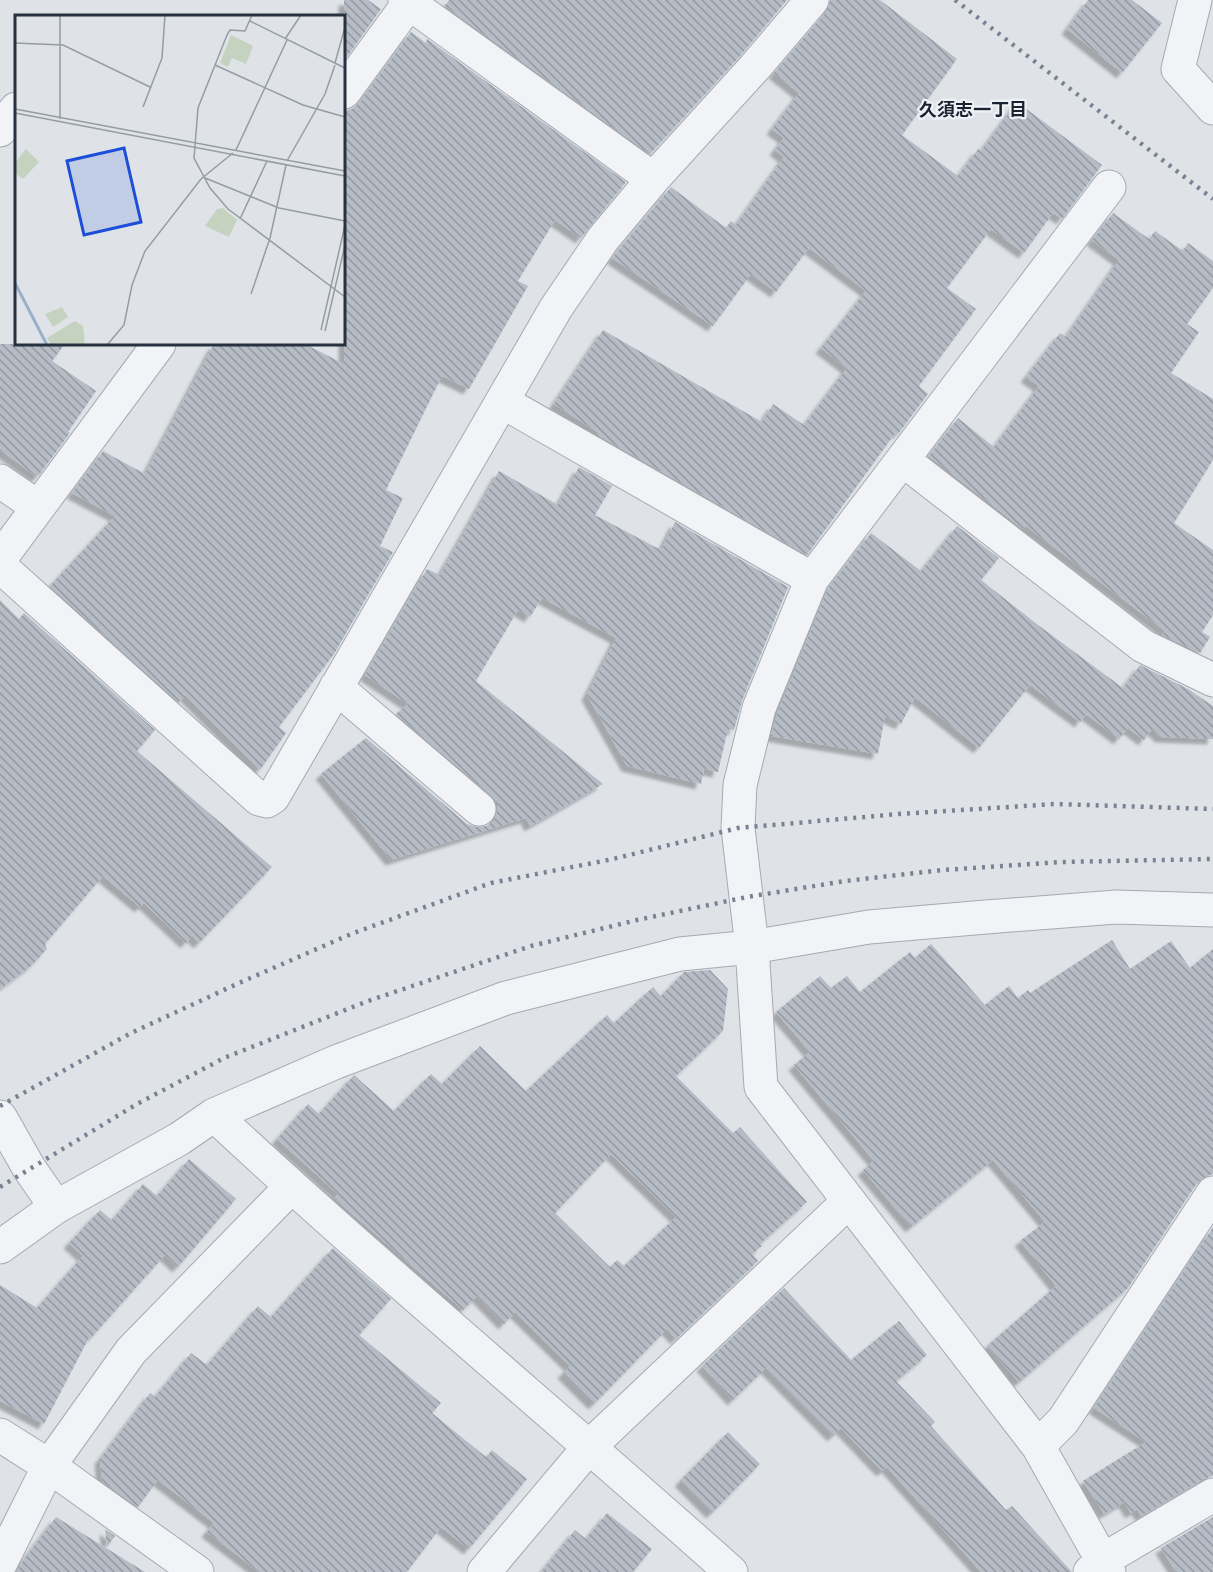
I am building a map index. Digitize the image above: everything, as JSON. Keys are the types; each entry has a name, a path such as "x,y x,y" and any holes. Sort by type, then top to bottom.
{"street":[{"path":"0,566 259,799 267,801 273,797 556,308 603,239 653,179 748,76 812,0"},
{"path":"1195,0 1178,69 1213,108"},
{"path":"345,91 407,1 653,179"},
{"path":"0,130 15,110"},
{"path":"1109,187 812,579 759,708 740,785 738,828 752,947 761,1087 1038,1446 1100,1568 1213,1495"},
{"path":"0,559 158,345"},
{"path":"503,402 812,579"},
{"path":"903,460 1143,645 1213,680"},
{"path":"0,481 38,507"},
{"path":"336,687 479,809"},
{"path":"0,1247 57,1207 179,1139 214,1115 336,1062 506,998 680,954 752,947 869,927 1116,907 1213,910"},
{"path":"214,1115 291,1187 590,1446 731,1572"},
{"path":"0,1117 29,1168 57,1207"},
{"path":"0,1564 49,1466 131,1352 291,1187"},
{"path":"1038,1446 1063,1421 1213,1193"},
{"path":"484,1572 590,1446 849,1201"},
{"path":"0,1435 49,1466 197,1572"}],"building":[{"path":"344,0 368,0 381,9 345,60 345,15"},
{"path":"449,0 787,0 741,55 650,154 445,6"},
{"path":"830,0 880,0 957,59 902,135 958,176 978,149 981,151 1017,102 1102,165 1062,219 1053,213 1024,253 991,229 947,288 976,309 919,386 928,394 898,434 896,432 807,555 598,435 599,433 554,404 603,330 762,422 773,404 804,425 847,368 821,348 866,291 809,248 776,292 751,274 713,326 612,258 671,187 726,228 731,221 736,225 784,157 775,150 784,138 772,129 799,93 774,73 826,12"},
{"path":"1088,0 1132,0 1162,23 1122,73 1067,29"},
{"path":"411,32 426,43 427,39 626,182 581,238 555,220 518,281 528,286 469,389 442,376 386,490 403,498 380,546 393,552 334,654 279,727 286,733 260,770 185,695 179,702 50,586 115,516 72,493 103,451 145,474 213,345 307,345 344,364 345,110 352,109 359,103"},
{"path":"1113,213 1149,239 1155,231 1183,251 1188,243 1213,261 1213,288 1187,324 1199,332 1171,373 1213,399 1213,460 1174,523 1213,550 1213,615 1202,632 1210,637 1200,653 1162,635 1165,631 1026,526 1023,529 929,456 958,418 994,447 1039,386 1026,377 1060,333 1066,337 1119,260 1092,240"},
{"path":"0,344 64,345 52,361 96,391 68,432 70,433 39,475 36,476 0,450"},
{"path":"579,467 612,486 595,515 661,550 675,522 788,587 742,701 734,730 728,729 718,772 704,769 701,784 627,766 587,695 616,638 542,598 530,617 518,610 476,681 603,784 530,826 526,818 391,860 321,774 366,738 467,824 476,827 486,826 494,821 497,803 491,795 396,714 408,704 365,675 427,569 440,575 499,471 558,505"},
{"path":"957,526 999,558 981,580 1123,688 1140,665 1188,689 1213,706 1213,739 1161,737 1152,729 1144,740 1128,728 1119,739 1086,714 1080,722 1030,685 979,748 915,697 901,724 885,716 878,754 771,736 777,714 828,588 871,533 921,571"},
{"path":"0,600 19,619 24,613 155,730 137,751 272,867 199,943 192,936 186,943 144,903 140,907 103,876 45,944 47,949 31,966 0,989"},
{"path":"1112,940 1130,969 1171,941 1190,968 1213,949 1213,1174 1197,1183 1128,1288 1019,1382 987,1346 1056,1286 1020,1241 1045,1222 993,1160 911,1227 863,1170 874,1161 794,1065 810,1052 776,1012 820,976 831,988 847,976 860,992 910,952 915,958 931,944 985,1005 1009,986 1018,998 1028,990 1030,993"},
{"path":"710,970 728,989 723,1031 676,1076 733,1133 740,1127 807,1202 760,1244 762,1246 752,1254 758,1261 676,1339 667,1329 594,1404 563,1373 570,1366 515,1312 504,1324 477,1296 463,1310 334,1198 338,1194 277,1139 308,1104 319,1114 354,1075 394,1111 431,1074 442,1084 480,1046 526,1091 607,1015 614,1023 653,987 661,996 684,972","holes":["611,1154 676,1217 624,1266 617,1260 610,1267 555,1213"]},
{"path":"189,1159 236,1199 178,1267 165,1255 91,1338 91,1334 44,1424 0,1401 0,1285 37,1308 83,1256 69,1243 100,1210 112,1220 143,1184 157,1196"},
{"path":"1213,1227 1213,1476 1203,1479 1141,1516 1137,1509 1131,1513 1124,1502 1104,1514 1083,1481 1146,1442 1094,1408"},
{"path":"333,1248 391,1299 359,1335 441,1403 432,1413 486,1457 492,1450 527,1479 469,1549 441,1527 407,1572 259,1572 207,1532 214,1523 158,1480 138,1507 102,1481 100,1459 150,1393 155,1397 191,1353 207,1365 258,1306 271,1317"},
{"path":"784,1288 851,1360 899,1321 927,1355 896,1381 935,1422 931,1426 1006,1510 1012,1506 1072,1572 981,1572 887,1467 882,1471 841,1428 833,1436 766,1368 733,1400 702,1366"},
{"path":"728,1432 760,1464 712,1513 680,1481"},
{"path":"607,1513 652,1549 633,1572 541,1572 575,1530 586,1539"},
{"path":"56,1517 145,1572 17,1572"},
{"path":"1213,1517 1213,1572 1176,1572 1161,1548"},
{"path":"105,1529 115,1536 107,1547"}],"railway":[{"path":"955,0 1213,199"},
{"path":"0,1106 131,1033 239,983 351,934 491,883 613,859 738,828 899,814 1055,804 1213,809"},
{"path":"0,1187 137,1104 224,1058 368,1001 531,946 637,920 747,897 845,881 943,870 1061,862 1213,859"}],"district":[{"name":"久須志一丁目","path":"973,110"}]}
